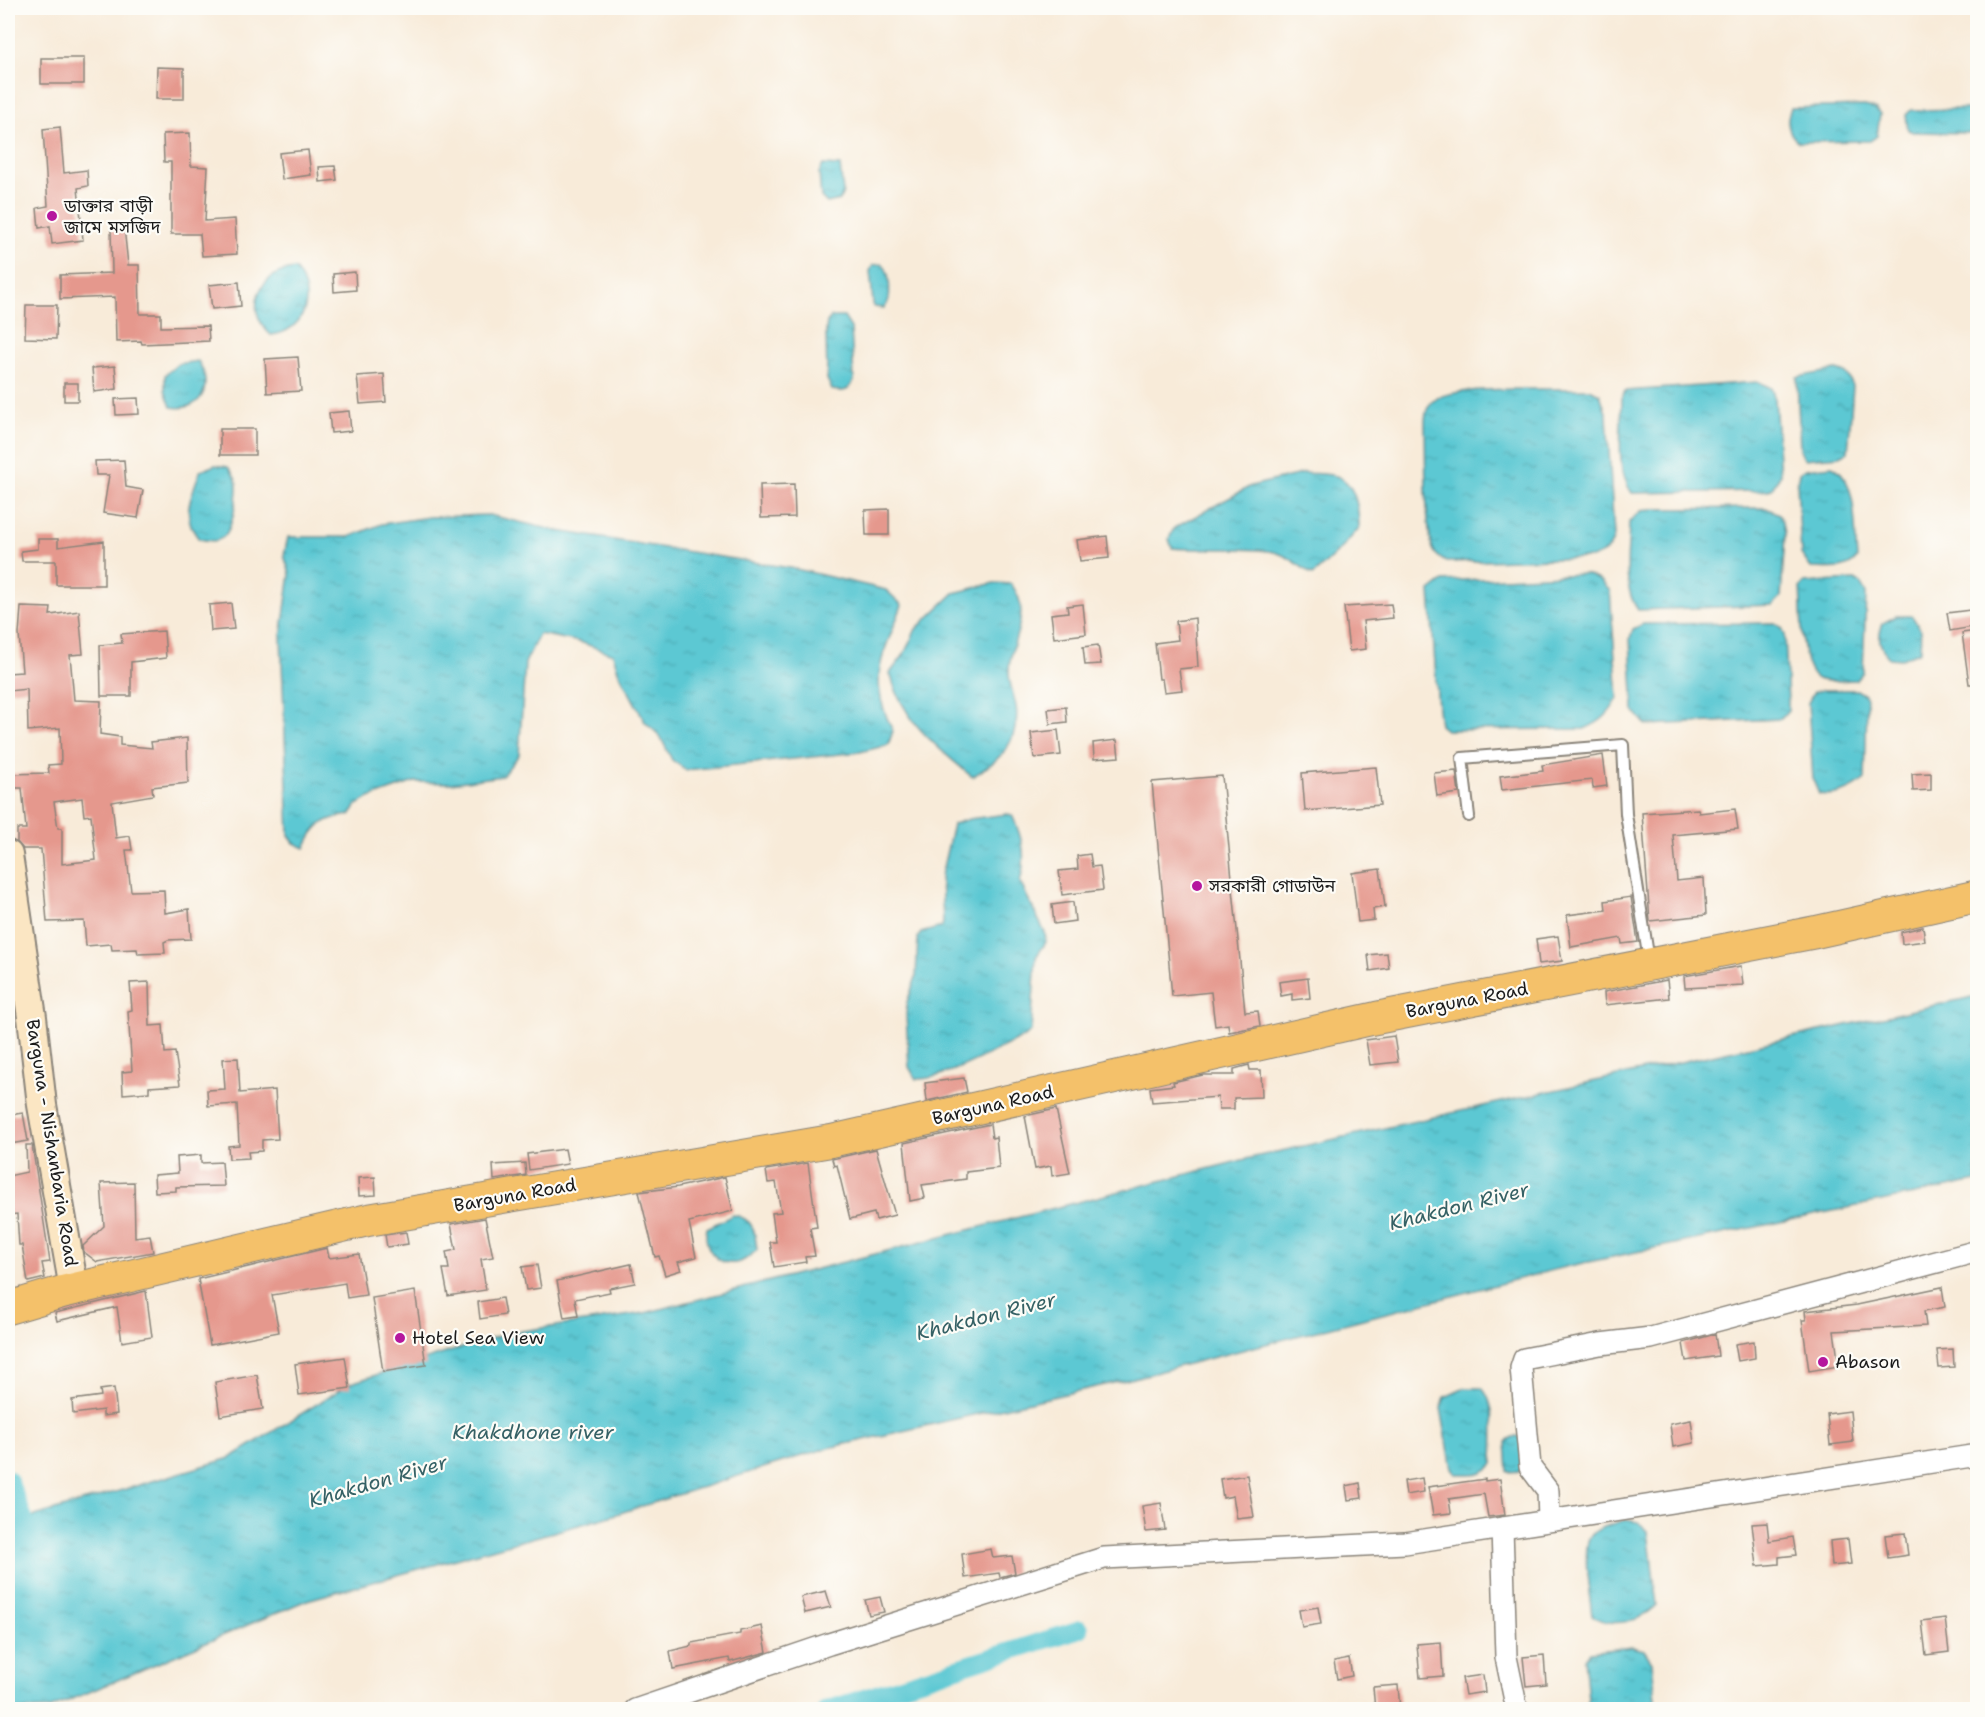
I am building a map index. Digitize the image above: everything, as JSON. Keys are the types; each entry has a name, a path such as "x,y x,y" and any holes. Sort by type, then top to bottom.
{"main road":[{"name":"Barguna Road","path":"8,1308 68,1291 368,1220 831,1141 1376,1017 1816,932 1977,896"}],"street":[{"name":"Barguna - Nishanbaria Road","path":"8,855 68,1291"},
{"path":"1549,1520 1548,1491 1530,1467 1521,1368 1524,1359 1600,1344 1651,1338 1977,1251"},
{"path":"635,1710 829,1644 1104,1558 1405,1543 1977,1455"},
{"path":"1502,1528 1506,1657 1517,1710"}],"lane":[{"path":"1468,816 1461,758 1623,745 1626,814 1649,964"}],"water":[{"path":"1865,106 1876,109 1880,115 1877,136 1870,141 1799,142 1792,135 1789,127 1788,117 1791,108"},
{"path":"1971,109 1978,111 1977,130 1972,133 1908,130 1906,115 1911,110"},
{"path":"823,165 840,166 843,192 840,200 827,203 821,197 819,173"},
{"path":"883,264 889,286 889,299 884,308 874,307 870,271 873,265"},
{"path":"295,269 302,279 305,290 304,311 292,327 271,335 262,325 258,315 259,294 272,277"},
{"path":"831,317 844,317 851,328 854,380 848,389 843,391 832,390 827,379 826,329"},
{"path":"198,361 205,379 202,395 191,405 171,407 165,390 165,375 178,364"},
{"path":"1836,370 1846,373 1853,386 1848,452 1840,456 1804,459 1800,450 1797,377"},
{"path":"1759,382 1771,388 1775,399 1780,475 1772,489 1632,493 1626,483 1621,459 1622,397 1625,391"},
{"path":"1589,389 1600,394 1607,416 1614,536 1609,548 1591,558 1446,562 1438,557 1430,537 1427,505 1425,419 1430,403 1448,395 1486,390"},
{"path":"215,465 228,467 236,479 237,492 232,519 226,534 219,540 211,541 199,539 193,530 189,506 200,471"},
{"path":"1832,466 1841,473 1851,494 1857,558 1842,567 1811,568 1801,554 1797,482 1799,473 1805,469"},
{"path":"1305,473 1331,475 1345,481 1350,486 1356,500 1358,514 1359,528 1341,549 1313,575 1290,559 1274,552 1251,549 1172,548 1169,539 1174,528 1251,486"},
{"path":"1766,508 1779,514 1785,534 1781,597 1773,605 1638,610 1629,590 1627,556 1629,522 1641,511"},
{"path":"489,515 558,531 796,569 886,590 902,605 880,667 880,696 893,731 888,745 860,752 686,770 672,760 660,736 645,722 618,671 613,654 580,642 539,634 525,663 519,755 502,776 451,783 414,782 369,798 357,805 350,815 327,820 313,833 305,848 294,843 289,835 281,637 290,574 284,555 288,537 349,537 382,524 429,517"},
{"path":"1586,574 1601,581 1610,591 1618,698 1608,713 1600,721 1584,729 1446,730 1440,725 1430,591 1443,581"},
{"path":"1855,580 1860,583 1866,594 1863,672 1856,680 1818,679 1807,664 1804,651 1800,587 1804,583"},
{"path":"994,583 1011,584 1020,605 1021,615 1009,668 1010,685 1016,706 1016,724 1010,742 1002,754 972,777 933,743 912,719 903,705 890,673 903,656 916,629 954,593"},
{"path":"1896,616 1912,616 1921,630 1920,651 1902,659 1889,658 1880,642 1883,623"},
{"path":"1775,623 1782,628 1785,635 1788,711 1781,719 1646,725 1634,711 1630,638 1633,629 1643,624"},
{"path":"1857,690 1865,695 1867,703 1865,779 1849,789 1831,794 1819,794 1813,780 1808,703 1814,692"},
{"path":"1012,815 1023,848 1020,882 1045,933 1046,942 1036,957 1031,1031 1026,1036 971,1063 941,1075 916,1079 909,1067 907,1002 916,977 918,937 921,933 942,927 941,876 953,824 969,819"},
{"name":"Khakdhone river","path":"1977,996 1977,1181 1569,1266 1122,1381 824,1449 604,1518 307,1600 49,1709 8,1710 8,1524 230,1458 351,1383 509,1333 645,1313 1250,1158"},
{"path":"733,1215 745,1219 752,1227 757,1250 742,1261 732,1263 713,1255 706,1235 707,1228"},
{"path":"1465,1388 1482,1388 1487,1395 1494,1424 1493,1464 1485,1471 1456,1474 1452,1469 1441,1408 1445,1397"},
{"path":"1516,1436 1522,1437 1523,1471 1508,1472 1506,1442"},
{"path":"1625,1520 1639,1522 1648,1531 1657,1605 1644,1616 1626,1622 1607,1622 1592,1615 1587,1574 1588,1542 1598,1530"},
{"path":"1632,1647 1644,1650 1652,1662 1657,1709 1589,1709 1584,1658 1590,1652"}],"building":[{"path":"41,58 84,58 84,84 41,84"},
{"path":"157,67 184,68 184,99 156,99"},
{"path":"60,127 64,173 87,170 88,186 78,188 83,240 52,244 50,226 39,228 37,208 48,206 43,129"},
{"path":"190,133 191,166 208,167 205,221 235,219 237,254 202,256 200,234 171,234 171,162 164,162 163,134"},
{"path":"308,150 311,175 282,179 279,153"},
{"path":"335,166 337,180 320,182 319,167"},
{"path":"124,227 128,265 139,265 140,314 161,314 161,327 208,326 209,341 142,344 141,341 116,342 115,297 60,299 60,275 112,273 111,228"},
{"path":"355,272 356,290 334,292 333,274"},
{"path":"239,282 241,306 212,309 209,285"},
{"path":"26,305 57,305 56,339 25,338"},
{"path":"298,357 301,391 267,393 265,359"},
{"path":"115,366 117,389 94,392 92,368"},
{"path":"384,374 386,402 360,404 357,376"},
{"path":"64,383 78,383 78,401 64,401"},
{"path":"138,398 139,414 116,415 115,399"},
{"path":"349,411 351,431 331,433 329,413"},
{"path":"220,429 255,429 255,455 220,455"},
{"path":"124,460 126,487 143,490 138,518 103,513 109,475 96,475 95,461"},
{"path":"794,484 795,517 761,518 760,485"},
{"path":"889,509 889,535 866,535 865,510"},
{"path":"1107,536 1109,558 1080,561 1077,540"},
{"path":"38,539 58,539 58,547 104,541 104,585 56,585 56,561 22,561 21,551 38,549"},
{"path":"231,603 234,629 211,631 209,605"},
{"path":"1083,604 1086,634 1054,638 1051,614 1068,612 1067,606"},
{"path":"1391,604 1393,618 1363,621 1366,649 1349,651 1344,607"},
{"path":"21,607 51,608 50,615 79,611 83,654 70,655 74,700 101,701 100,734 120,737 120,745 152,748 151,742 187,738 188,783 152,787 153,795 112,802 116,838 130,836 132,850 126,850 131,891 164,890 165,913 189,909 191,939 164,942 165,953 138,954 137,949 112,950 111,944 86,946 84,921 47,922 41,849 23,849 17,842 17,829 26,829 22,788 9,788 9,774 49,773 48,765 61,764 60,728 28,731 27,689 8,691 8,673 22,672 19,634","holes":["82,798 84,816 91,815 96,860 62,864 62,828 58,828 54,802"]},
{"path":"1970,610 1973,627 1950,631 1947,613"},
{"path":"1195,618 1198,667 1179,669 1182,690 1164,692 1162,679 1159,679 1155,643 1178,640 1176,621"},
{"path":"164,631 166,658 131,662 131,696 101,696 100,645 122,643 121,634"},
{"path":"1977,631 1977,684 1969,684 1962,633"},
{"path":"1098,645 1101,664 1085,665 1083,647"},
{"path":"1066,707 1067,722 1050,724 1048,709"},
{"path":"1058,730 1061,755 1034,758 1031,733"},
{"path":"1117,740 1119,757 1094,759 1093,743"},
{"path":"1603,755 1607,786 1593,788 1592,780 1502,790 1500,776 1543,771 1542,765"},
{"path":"1376,767 1380,805 1305,811 1302,773"},
{"path":"1456,771 1459,793 1437,796 1434,773"},
{"path":"1931,773 1931,790 1913,791 1912,774"},
{"name":"সরকারী গোডাউন","path":"1222,776 1245,1012 1258,1011 1260,1026 1229,1032 1228,1024 1215,1026 1211,992 1172,996 1152,782"},
{"path":"1698,809 1699,813 1735,809 1738,829 1673,835 1677,881 1704,878 1706,915 1650,921 1642,813"},
{"path":"1090,854 1092,867 1100,866 1103,890 1062,895 1059,871 1078,869 1077,856"},
{"path":"1380,869 1385,907 1373,909 1374,920 1358,922 1352,873"},
{"path":"1631,897 1638,942 1622,944 1621,938 1571,947 1567,915 1606,910 1605,901"},
{"path":"1073,902 1075,921 1054,924 1052,905"},
{"path":"1923,927 1925,941 1902,944 1901,932"},
{"path":"1558,936 1562,961 1539,964 1536,939"},
{"path":"1387,953 1389,968 1370,971 1368,955"},
{"path":"1741,966 1743,985 1685,988 1684,976"},
{"path":"1308,978 1310,998 1292,1000 1292,994 1281,996 1279,982"},
{"path":"1667,980 1669,998 1605,1005 1604,992"},
{"path":"149,982 150,1026 163,1025 165,1053 175,1052 180,1085 149,1087 149,1092 123,1094 122,1072 132,1071 128,1011 132,1010 130,983"},
{"path":"1394,1036 1398,1062 1370,1065 1366,1040"},
{"path":"238,1058 240,1093 275,1090 278,1139 262,1140 262,1151 248,1152 249,1158 229,1159 228,1146 239,1145 237,1104 208,1106 207,1090 225,1089 223,1059"},
{"path":"1249,1065 1250,1070 1261,1070 1262,1097 1234,1098 1234,1109 1219,1109 1218,1097 1152,1102 1150,1088 1174,1085 1173,1082 1203,1075 1234,1075 1234,1069"},
{"path":"964,1078 967,1092 927,1101 925,1083"},
{"path":"1056,1109 1070,1173 1052,1176 1051,1166 1035,1169 1025,1116"},
{"path":"23,1113 28,1141 10,1144 8,1115"},
{"path":"990,1124 992,1138 996,1137 999,1168 966,1172 966,1179 922,1185 925,1198 910,1201 904,1143"},
{"path":"26,1145 32,1145 50,1262 42,1263 45,1278 28,1282 22,1245 19,1245 17,1214 8,1215 8,1176 27,1172"},
{"path":"565,1149 568,1164 529,1170 527,1154"},
{"path":"876,1149 895,1215 876,1220 874,1213 850,1219 837,1165 834,1166 832,1159"},
{"path":"201,1155 201,1163 222,1162 224,1186 176,1187 176,1191 155,1192 154,1175 178,1173 177,1157"},
{"path":"525,1163 526,1175 494,1180 493,1165"},
{"path":"808,1163 817,1227 810,1228 815,1256 805,1257 806,1262 774,1267 770,1242 776,1242 772,1213 781,1212 776,1182 768,1183 766,1170"},
{"path":"375,1177 376,1195 359,1196 358,1178"},
{"path":"725,1177 733,1211 689,1222 696,1257 678,1262 681,1270 665,1275 659,1256 655,1257 639,1192"},
{"path":"134,1182 135,1237 150,1235 153,1252 97,1262 84,1252 83,1246 104,1226 101,1183"},
{"path":"485,1218 493,1257 481,1259 486,1290 448,1296 443,1269 449,1269 446,1252 456,1250 451,1224"},
{"path":"406,1232 408,1244 387,1247 385,1235"},
{"path":"327,1248 329,1258 359,1254 366,1295 347,1298 345,1283 272,1295 279,1332 210,1345 198,1279"},
{"path":"631,1264 635,1283 609,1288 610,1292 575,1299 578,1316 564,1318 557,1281"},
{"path":"537,1265 541,1288 526,1290 522,1267"},
{"path":"1942,1287 1945,1307 1924,1311 1926,1326 1834,1331 1839,1366 1809,1371 1802,1320 1806,1320 1805,1311 1857,1305"},
{"path":"146,1291 152,1337 122,1342 117,1307 57,1321 55,1313"},
{"name":"Hotel Sea View","path":"415,1291 426,1365 383,1372 372,1298"},
{"path":"502,1298 505,1315 480,1319 478,1302"},
{"path":"1715,1334 1718,1356 1686,1361 1683,1343"},
{"path":"1754,1341 1755,1358 1738,1361 1735,1344"},
{"path":"1953,1349 1954,1367 1939,1368 1937,1350"},
{"path":"345,1357 350,1388 299,1395 295,1364"},
{"path":"257,1375 263,1409 220,1416 215,1382"},
{"path":"114,1388 117,1414 103,1416 103,1410 73,1414 72,1400 101,1396 100,1390"},
{"path":"1850,1411 1853,1442 1830,1445 1827,1414"},
{"path":"1691,1420 1694,1443 1673,1447 1670,1424"},
{"path":"1247,1475 1254,1517 1237,1519 1233,1496 1223,1498 1220,1479"},
{"path":"1422,1478 1424,1492 1406,1495 1404,1481"},
{"path":"1485,1479 1485,1481 1500,1479 1505,1515 1488,1517 1484,1494 1449,1499 1451,1513 1433,1515 1428,1487"},
{"path":"1360,1483 1362,1498 1348,1500 1346,1486"},
{"path":"1161,1503 1165,1530 1146,1532 1142,1506"},
{"path":"1767,1523 1769,1541 1793,1537 1796,1555 1779,1557 1779,1564 1757,1566 1752,1524"},
{"path":"1905,1533 1908,1555 1888,1558 1885,1535"},
{"path":"1848,1539 1851,1564 1832,1566 1830,1541"},
{"path":"991,1549 993,1558 1012,1556 1015,1573 1000,1577 999,1573 965,1578 962,1554"},
{"path":"826,1591 831,1607 805,1613 801,1597"},
{"path":"880,1597 884,1612 869,1615 865,1600"},
{"path":"1318,1607 1321,1624 1302,1627 1299,1610"},
{"path":"1945,1618 1949,1652 1926,1655 1922,1621"},
{"path":"762,1626 767,1652 730,1662 729,1658 673,1669 670,1651 691,1646 691,1643 740,1634 740,1631"},
{"path":"1441,1642 1443,1676 1420,1678 1417,1644"},
{"path":"1544,1655 1546,1684 1526,1686 1523,1657"},
{"path":"1349,1658 1352,1676 1337,1679 1334,1661"},
{"path":"1483,1675 1485,1692 1465,1695 1462,1678"},
{"path":"1398,1685 1400,1710 1375,1710 1373,1687"}],"waterway":[{"path":"8,1479 33,1540"},
{"path":"826,1710 1080,1629"}],"place":[{"name":"ডাক্তার বাড়ী জামে মসজিদ","path":"52,216"},
{"name":"সরকারী গোডাউন","path":"1197,886"},
{"name":"Hotel Sea View","path":"400,1338"},
{"name":"Abason","path":"1823,1362"}],"water label":[{"name":"Khakdon River","path":"1459,1206"},
{"name":"Khakdon River","path":"986,1316"},
{"name":"Khakdon River","path":"378,1481"}]}
